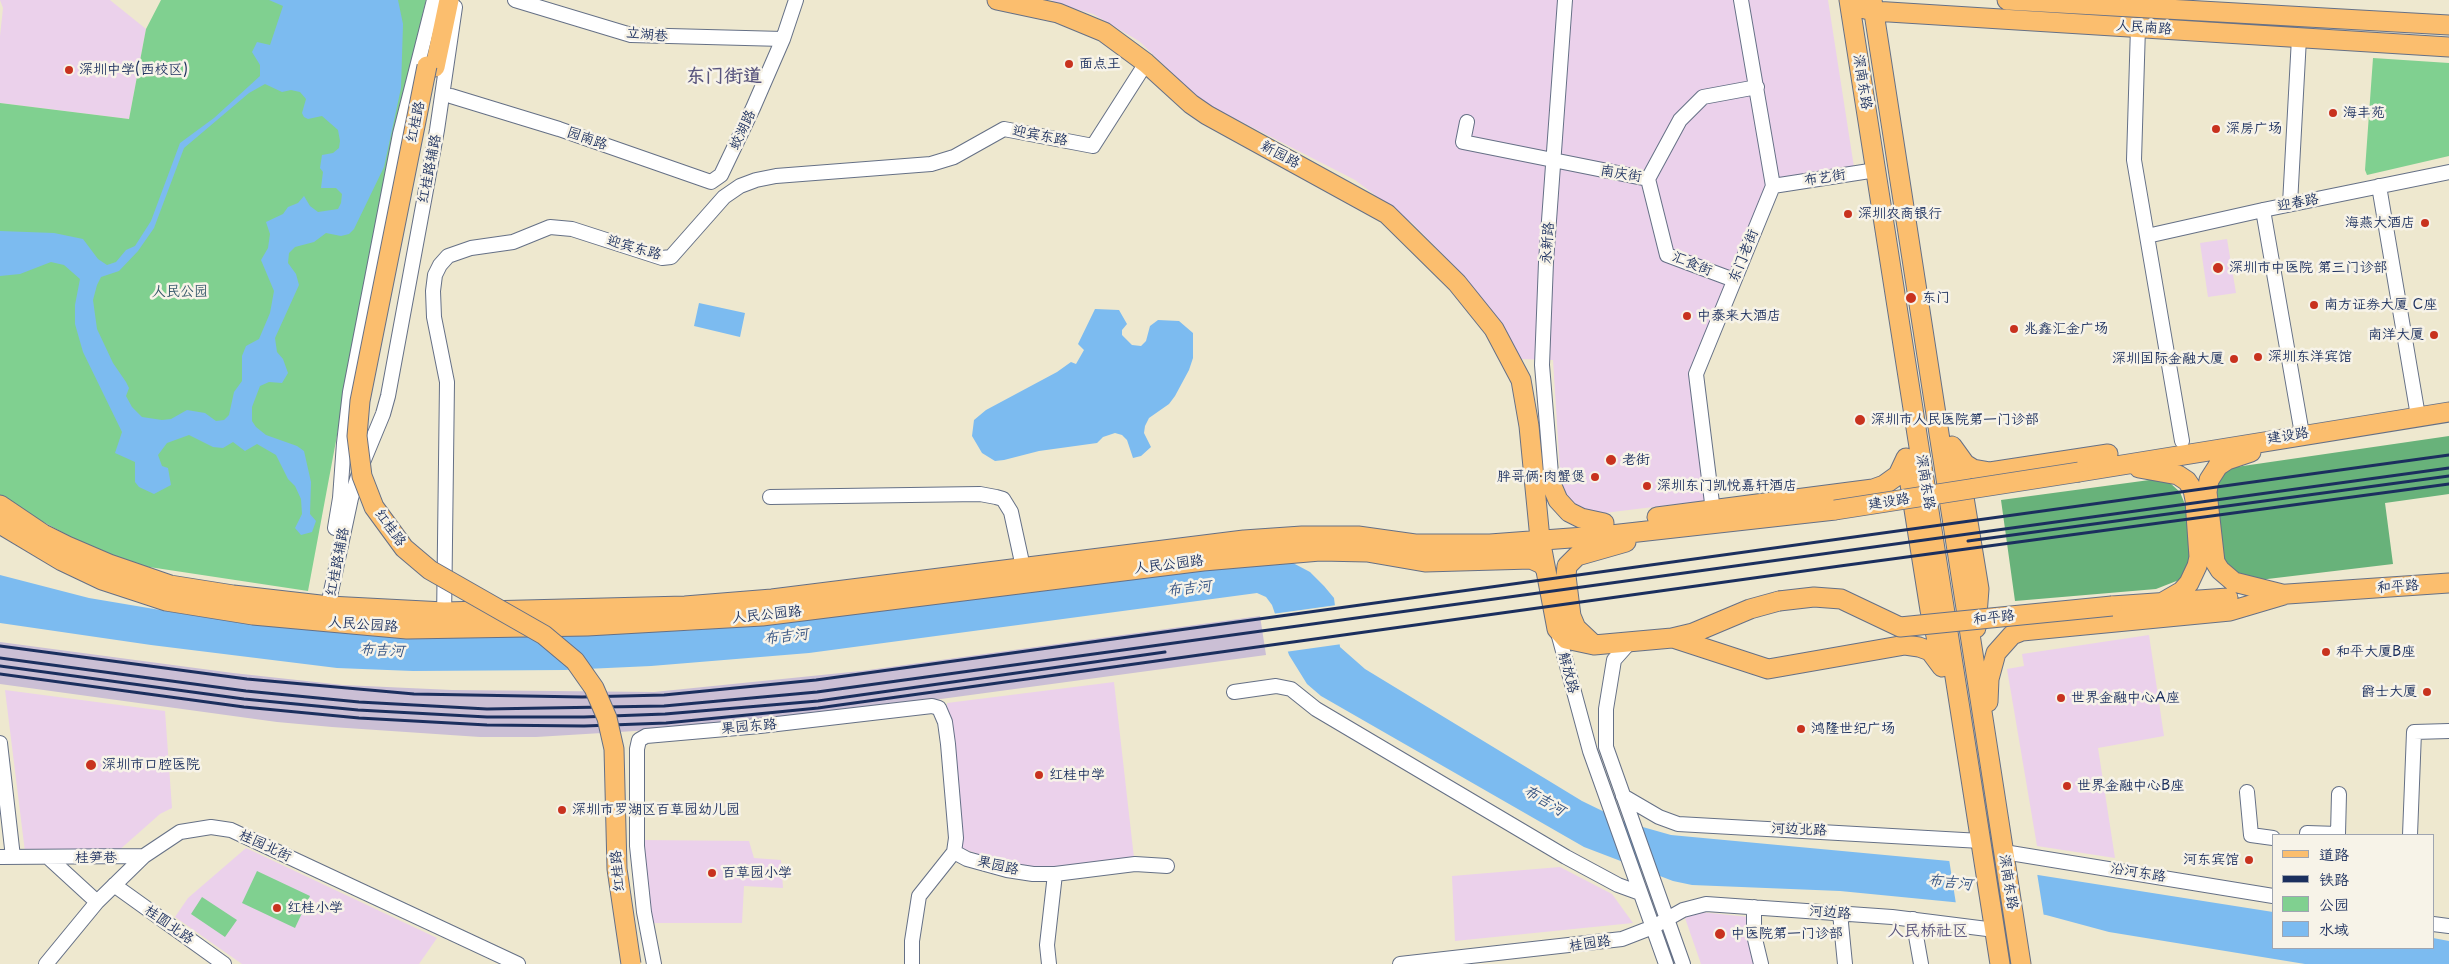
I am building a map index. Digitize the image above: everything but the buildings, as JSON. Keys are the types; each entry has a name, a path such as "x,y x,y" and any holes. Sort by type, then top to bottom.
{"main road":[{"name":"红桂路","path":"440,0 431,67 369,410 368,442 370,467 383,500 395,521 414,544 456,575 534,616 552,629 583,655 606,690 620,725 623,741 628,884 641,964"},
{"name":"红桂路","path":"449,0 431,67 360,401 357,436 362,476 374,507 384,524 410,554 454,585 544,635 575,661 594,688 607,718 614,749 617,869 631,964"},
{"name":"新园路","path":"997,0 1036,4 1104,32 1146,63 1191,104 1208,115 1388,214 1416,240 1473,302 1494,330 1518,371"},
{"name":"人民南路","path":"2007,0 2145,4 2449,25"},
{"name":"人民南路","path":"1852,2 2138,27 2449,47"},
{"name":"深南东路","path":"1852,2 1876,170 1965,728 2000,964"},
{"name":"深南东路","path":"1872,5 2021,964"},
{"name":"解放路","path":"1518,371 1528,412 1540,540 1557,629"},
{"path":"1910,391 1906,458 1930,610 1945,672 1965,728"},
{"path":"1933,396 1960,473 1979,589 1973,660"},
{"name":"建设路","path":"1540,540 1646,531 1835,510 2079,472 2324,430 2449,412"},
{"path":"2284,594 2242,585 2220,570 2215,562 2212,543 2207,492 2209,480 2218,466 2227,460 2300,440 2324,430"},
{"path":"1952,446 1965,464 1973,469 1990,472 2182,441 2294,435"},
{"path":"1540,540 1554,530 1873,489 1884,486 1898,475 1906,458"},
{"path":"2116,465 2169,472 2187,481 2193,490 2198,535 2197,566 2189,583 2182,591 2160,603"},
{"path":"1552,486 1558,500 1570,512 1586,520 1604,524"},
{"name":"人民公园路","path":"0,506 43,534 67,546 153,580 184,588 325,611"},
{"name":"人民公园路","path":"0,524 62,562 142,594 203,608 325,611 443,621 606,625 762,616 1203,561 1320,551 1367,552 1425,562 1531,559 1542,564 1546,570"},
{"path":"1594,645 1576,628 1571,616 1566,576 1567,566 1577,556 1620,544 1646,531"},
{"name":"人民公园路","path":"443,621 721,604 781,598 1244,540 1302,536 1358,536 1415,544 1453,545 1540,540"},
{"name":"和平路","path":"1557,629 1566,639 1594,645 1672,638 1693,633 1750,609 1780,601 1814,597 1841,599 1900,627 2112,606 2449,583"},
{"path":"1990,760 1989,679 1996,653 2012,635 2038,628 2230,611 2284,594"},
{"path":"1672,638 1768,669 1900,645 1914,646 1932,653 1945,672"}],"street":[{"name":"红桂路辅路","path":"325,611 347,515 361,467 383,414 437,130 431,67 434,0"},
{"name":"红桂路辅路","path":"325,611 340,498 346,416 400,134 455,14 455,0"},
{"name":"立湖巷","path":"515,0 630,35 783,39"},
{"name":"蛟湖路","path":"721,175 783,39 796,0"},
{"name":"永新路","path":"1552,486 1542,366 1565,0"},
{"path":"1741,0 1773,186"},
{"path":"2138,27 2134,160 2182,441"},
{"path":"2290,204 2299,38"},
{"name":"迎宾东路","path":"443,621 447,382 434,317 433,291 440,265 448,256 471,248 513,242 550,227 572,229 662,258 671,257 724,197 740,186 756,180 776,176 931,164 954,157 1004,129 1093,146 1146,63"},
{"name":"南庆街","path":"1467,122 1463,142 1554,162 1648,179 1680,120 1703,97 1756,87"},
{"name":"园南路","path":"451,96 559,129 710,182 721,175"},
{"name":"布艺街","path":"1773,186 1876,170"},
{"name":"迎春路","path":"2147,236 2290,204 2449,172"},
{"name":"汇食街","path":"1648,179 1667,255 1734,280"},
{"name":"东门老街","path":"1713,510 1696,374 1773,186"},
{"path":"2379,186 2418,416"},
{"path":"2263,210 2294,435"},
{"path":"1518,371 1528,376 1536,374 1542,366"},
{"path":"770,497 980,494 996,497 1003,499 1011,512 1023,568"},
{"name":"解放路","path":"1557,629 1590,751 1666,964"},
{"path":"1630,642 1614,660 1606,709 1606,747 1683,964"},
{"path":"1234,692 1276,686 1291,689 1316,709 1566,857 1618,885 1640,892"},
{"name":"果园东路","path":"654,964 644,912 637,846 637,750 639,740 646,736 760,726 932,706 938,708 945,722 948,744 956,838 954,852"},
{"path":"2410,834 2414,732 2449,731"},
{"path":"0,743 7,857"},
{"path":"2247,792 2251,835 2272,838"},
{"path":"2307,834 2338,834 2339,794"},
{"name":"河边北路","path":"1623,796 1659,817 1678,824 1982,849"},
{"name":"桂园北街","path":"46,964 97,902 144,856 180,832 211,827 231,830 518,964"},
{"path":"912,964 912,941 919,896 954,852"},
{"name":"果园路","path":"954,852 968,859 1007,870 1055,874 1135,864 1167,866"},
{"name":"桂笋巷","path":"7,857 144,856"},
{"name":"沿河东路","path":"2004,857 2272,896"},
{"path":"48,858 97,902"},
{"path":"1049,964 1047,945 1055,874"},
{"name":"桂圆北路","path":"114,885 224,964"},
{"name":"河边路","path":"1668,919 1683,910 1700,905 1994,924"},
{"path":"1754,907 1754,936 1760,964"},
{"path":"1840,914 1845,964"},
{"name":"桂园路","path":"1400,964 1508,959 1622,939 1668,919"},
{"path":"1913,919 1920,964"},
{"path":"2434,924 2449,926"}],"shaded area":[{"name":"深圳中学(西校区)","path":"0,0 110,0 146,29 129,119 0,103 0,36 3,8"},
{"path":"1052,0 1828,0 1856,180 1775,193 1703,376 1718,499 1580,516 1562,503 1553,360 1520,359 1467,279 1412,223 1355,180 1201,101 1139,41 1093,14 1055,3"},
{"name":"深圳市中医院 第三门诊部","path":"2227,239 2236,293 2208,297 2200,243"},
{"path":"1260,616 1266,655 766,721 536,737 480,737 277,722 0,684 0,642 233,673 343,685 452,690 654,692 861,671"},
{"path":"2149,635 2164,736 2098,748 2115,858 2037,846 2007,669 2024,666 2022,654"},
{"name":"红桂中学","path":"1114,682 1134,858 1023,871 959,847 947,703"},
{"name":"深圳市口腔医院","path":"5,690 165,711 172,808 160,814 117,852 25,852"},
{"name":"百草园小学","path":"641,840 749,841 754,858 781,860 783,888 744,886 742,923 646,923"},
{"name":"红桂小学","path":"246,848 437,938 419,964 242,964 175,917 188,898"},
{"path":"1560,867 1612,894 1633,923 1455,941 1452,876"},
{"name":"中医院第一门诊部","path":"1700,912 1749,917 1750,949 1756,964 1701,964 1685,918"}],"green space":[{"name":"人民公园","path":"161,0 426,0 391,146 308,591 116,562 0,498 0,103 129,119 146,29"},
{"path":"2373,58 2449,63 2449,156 2367,175 2365,170"},
{"path":"2449,436 2449,494 2385,503 2393,564 2259,580 2244,577 2229,570 2222,560 2213,486 2224,470"},
{"path":"2157,479 2170,483 2180,492 2186,507 2192,548 2189,566 2179,580 2156,589 2015,601 2001,500"},
{"path":"257,871 310,896 295,928 242,903"},
{"path":"202,897 237,920 225,937 191,914"}],"water":[{"path":"269,0 398,0 403,24 401,88 384,167 354,229 349,234 341,236 326,233 314,242 295,247 289,253 288,263 296,274 299,285 275,338 277,352 283,359 288,373 282,383 269,382 260,386 252,407 252,421 256,427 266,435 297,446 304,451 311,482 310,514 316,521 312,532 301,535 295,528 302,514 301,499 295,486 288,479 276,455 257,444 245,451 233,442 223,448 213,447 189,435 167,443 158,455 162,466 168,468 171,485 154,494 139,487 135,482 135,462 115,453 122,432 83,352 75,324 75,305 80,279 64,265 51,262 20,274 0,276 0,231 54,233 83,239 98,259 107,265 116,262 126,250 135,246 151,221 180,143 214,118 260,76 260,65 252,52 257,42 270,45 283,6","holes":["265,84 282,92 291,90 300,92 306,99 302,113 304,117 308,119 322,116 338,130 339,148 333,153 322,155 320,168 323,172 321,188 336,188 342,194 341,203 338,209 318,212 310,206 304,196 298,203 288,207 283,214 266,222 270,234 268,248 261,260 274,291 270,313 259,339 246,346 242,356 242,381 234,392 229,415 224,420 216,421 205,413 187,410 171,419 162,420 142,417 132,407 126,396 129,388 113,363 97,329 93,300 97,285 101,277 119,271 138,251 154,228 184,148 249,93"]},
{"path":"699,303 745,313 740,337 694,326"},
{"path":"1095,309 1119,310 1127,324 1122,330 1122,335 1132,345 1141,346 1146,341 1150,326 1158,320 1179,321 1193,333 1193,358 1189,370 1169,404 1149,418 1145,426 1144,433 1151,447 1141,456 1133,458 1127,440 1122,435 1115,433 1103,437 1097,443 1039,451 1004,460 995,461 982,453 972,436 974,420 986,410 1057,372 1071,362 1076,364 1084,350 1078,344"},
{"name":"布吉河","path":"1267,563 1293,563 1310,572 1334,598 1340,647 1365,669 1582,801 1625,822 1671,835 1949,861 2272,912 2272,949 2434,949 2434,938 2449,941 2449,964 2305,964 2109,932 2046,915 1973,904 1840,891 1692,885 1673,881 1584,847 1321,696 1307,684 1289,655 1272,605 1266,597 1257,593 809,653 651,666 564,670 413,671 337,668 151,645 0,623 0,575 89,598 184,614 357,633 505,637 698,630"}],"pier":[{"path":"1337,605 1342,644 1285,652 1272,614"},
{"path":"1949,859 2037,873 2044,917 1956,904"}],"railway":[{"path":"0,646 247,679 414,694 582,697 664,695 816,680 2449,455"},
{"path":"0,658 246,691 359,702 487,709 664,706 817,692 2449,468"},
{"path":"1968,541 2449,476"},
{"path":"0,674 244,707 359,718 487,725 584,726 666,723 818,708 1840,566 2449,484"},
{"path":"0,666 244,699 358,710 487,717 584,717 665,714 818,701 1165,652"}],"place":[{"name":"面点王","path":"1069,64"},
{"name":"深圳中学(西校区)","path":"69,70"},
{"name":"海丰苑","path":"2333,113"},
{"name":"深房广场","path":"2216,129"},
{"name":"深圳农商银行","path":"1848,214"},
{"name":"海燕大酒店","path":"2425,223"},
{"name":"深圳市中医院 第三门诊部","path":"2218,268"},
{"name":"东门","path":"1911,298"},
{"name":"南方证券大厦 C座","path":"2314,305"},
{"name":"中泰来大酒店","path":"1687,316"},
{"name":"兆鑫汇金广场","path":"2014,329"},
{"name":"南洋大厦","path":"2434,335"},
{"name":"深圳东洋宾馆","path":"2258,357"},
{"name":"深圳国际金融大厦","path":"2234,359"},
{"name":"深圳市人民医院第一门诊部","path":"1860,420"},
{"name":"老街","path":"1611,460"},
{"name":"胖哥俩·肉蟹煲","path":"1595,477"},
{"name":"深圳东门凯悦嘉轩酒店","path":"1647,486"},
{"name":"和平大厦B座","path":"2326,652"},
{"name":"爵士大厦","path":"2427,692"},
{"name":"世界金融中心A座","path":"2061,698"},
{"name":"鸿隆世纪广场","path":"1801,729"},
{"name":"深圳市口腔医院","path":"91,765"},
{"name":"红桂中学","path":"1039,775"},
{"name":"世界金融中心B座","path":"2067,786"},
{"name":"深圳市罗湖区百草园幼儿园","path":"562,810"},
{"name":"河东宾馆","path":"2249,860"},
{"name":"百草园小学","path":"712,873"},
{"name":"红桂小学","path":"277,908"},
{"name":"中医院第一门诊部","path":"1720,934"}],"district":[{"name":"东门街道","path":"724,77"},
{"name":"人民桥社区","path":"1928,932"}]}
